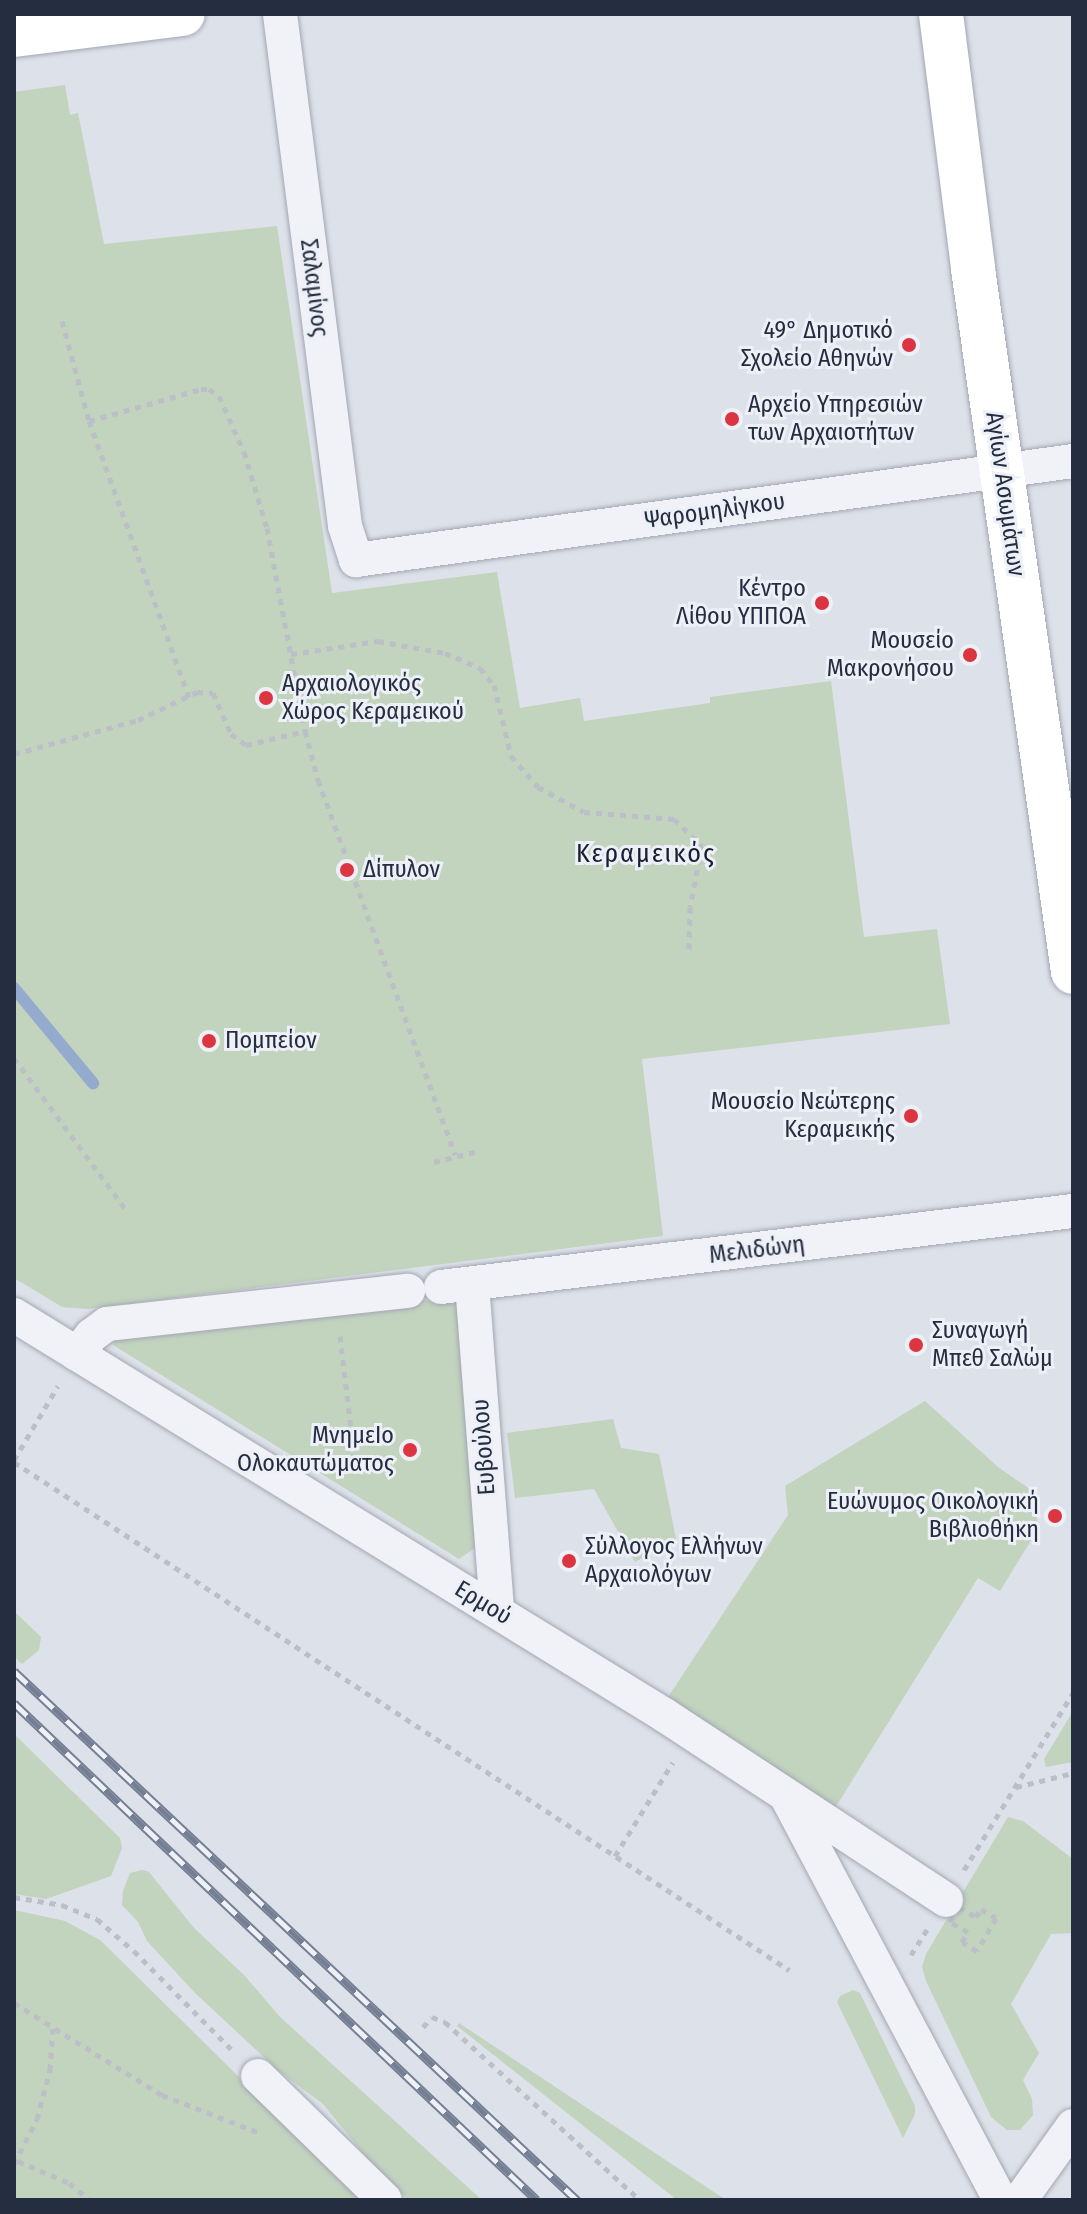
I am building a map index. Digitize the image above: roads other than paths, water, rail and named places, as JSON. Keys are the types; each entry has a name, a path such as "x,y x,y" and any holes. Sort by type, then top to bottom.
{"street":[{"path":"14,35 183,14"},
{"name":"Σαλαμίνος","path":"280,14 345,526 356,560"},
{"name":"Αγίων Ασωμάτων","path":"941,14 1001,471 1061,792 1073,972"},
{"name":"Ψαρομηλίγκου","path":"356,560 1073,461"},
{"name":"Μελιδώνη","path":"77,1354 107,1324 1073,1211"},
{"name":"Ευβούλου","path":"440,1287 497,1611"},
{"name":"Ερμού","path":"14,1315 497,1611 787,1798 955,1886"},
{"path":"787,1798 1000,2200"},
{"path":"258,2076 385,2200"},
{"path":"1020,2200 1073,2126"}],"waterway":[{"path":"14,988 93,1083"}],"railway":[{"path":"14,1671 577,2200"},
{"path":"14,1703 537,2200"}],"place":[{"name":"49° Δημοτικό Σχολείο Αθηνών","path":"909,345"},
{"name":"Αρχείο Υπηρεσιών των Αρχαιοτήτων","path":"732,419"},
{"name":"Κέντρο Λίθου ΥΠΠΟΑ","path":"822,603"},
{"name":"Μουσείο Μακρονήσου","path":"970,655"},
{"name":"Αρχαιολογικός Χώρος Κεραμεικού","path":"266,698"},
{"name":"Δίπυλον","path":"347,870"},
{"name":"Πομπείον","path":"209,1041"},
{"name":"Μουσείο Νεώτερης Κεραμεικής","path":"911,1116"},
{"name":"Συναγωγή Μπεθ Σαλώμ","path":"916,1345"},
{"name":"ΜνημεΙο Ολοκαυτώματος","path":"410,1450"},
{"name":"Ευώνυμος Οικολογική Βιβλιοθήκη","path":"1055,1516"},
{"name":"Σύλλογος Ελλήνων Αρχαιολόγων","path":"569,1561"}],"district":[{"name":"Κεραμεικός","path":"646,854"}]}
